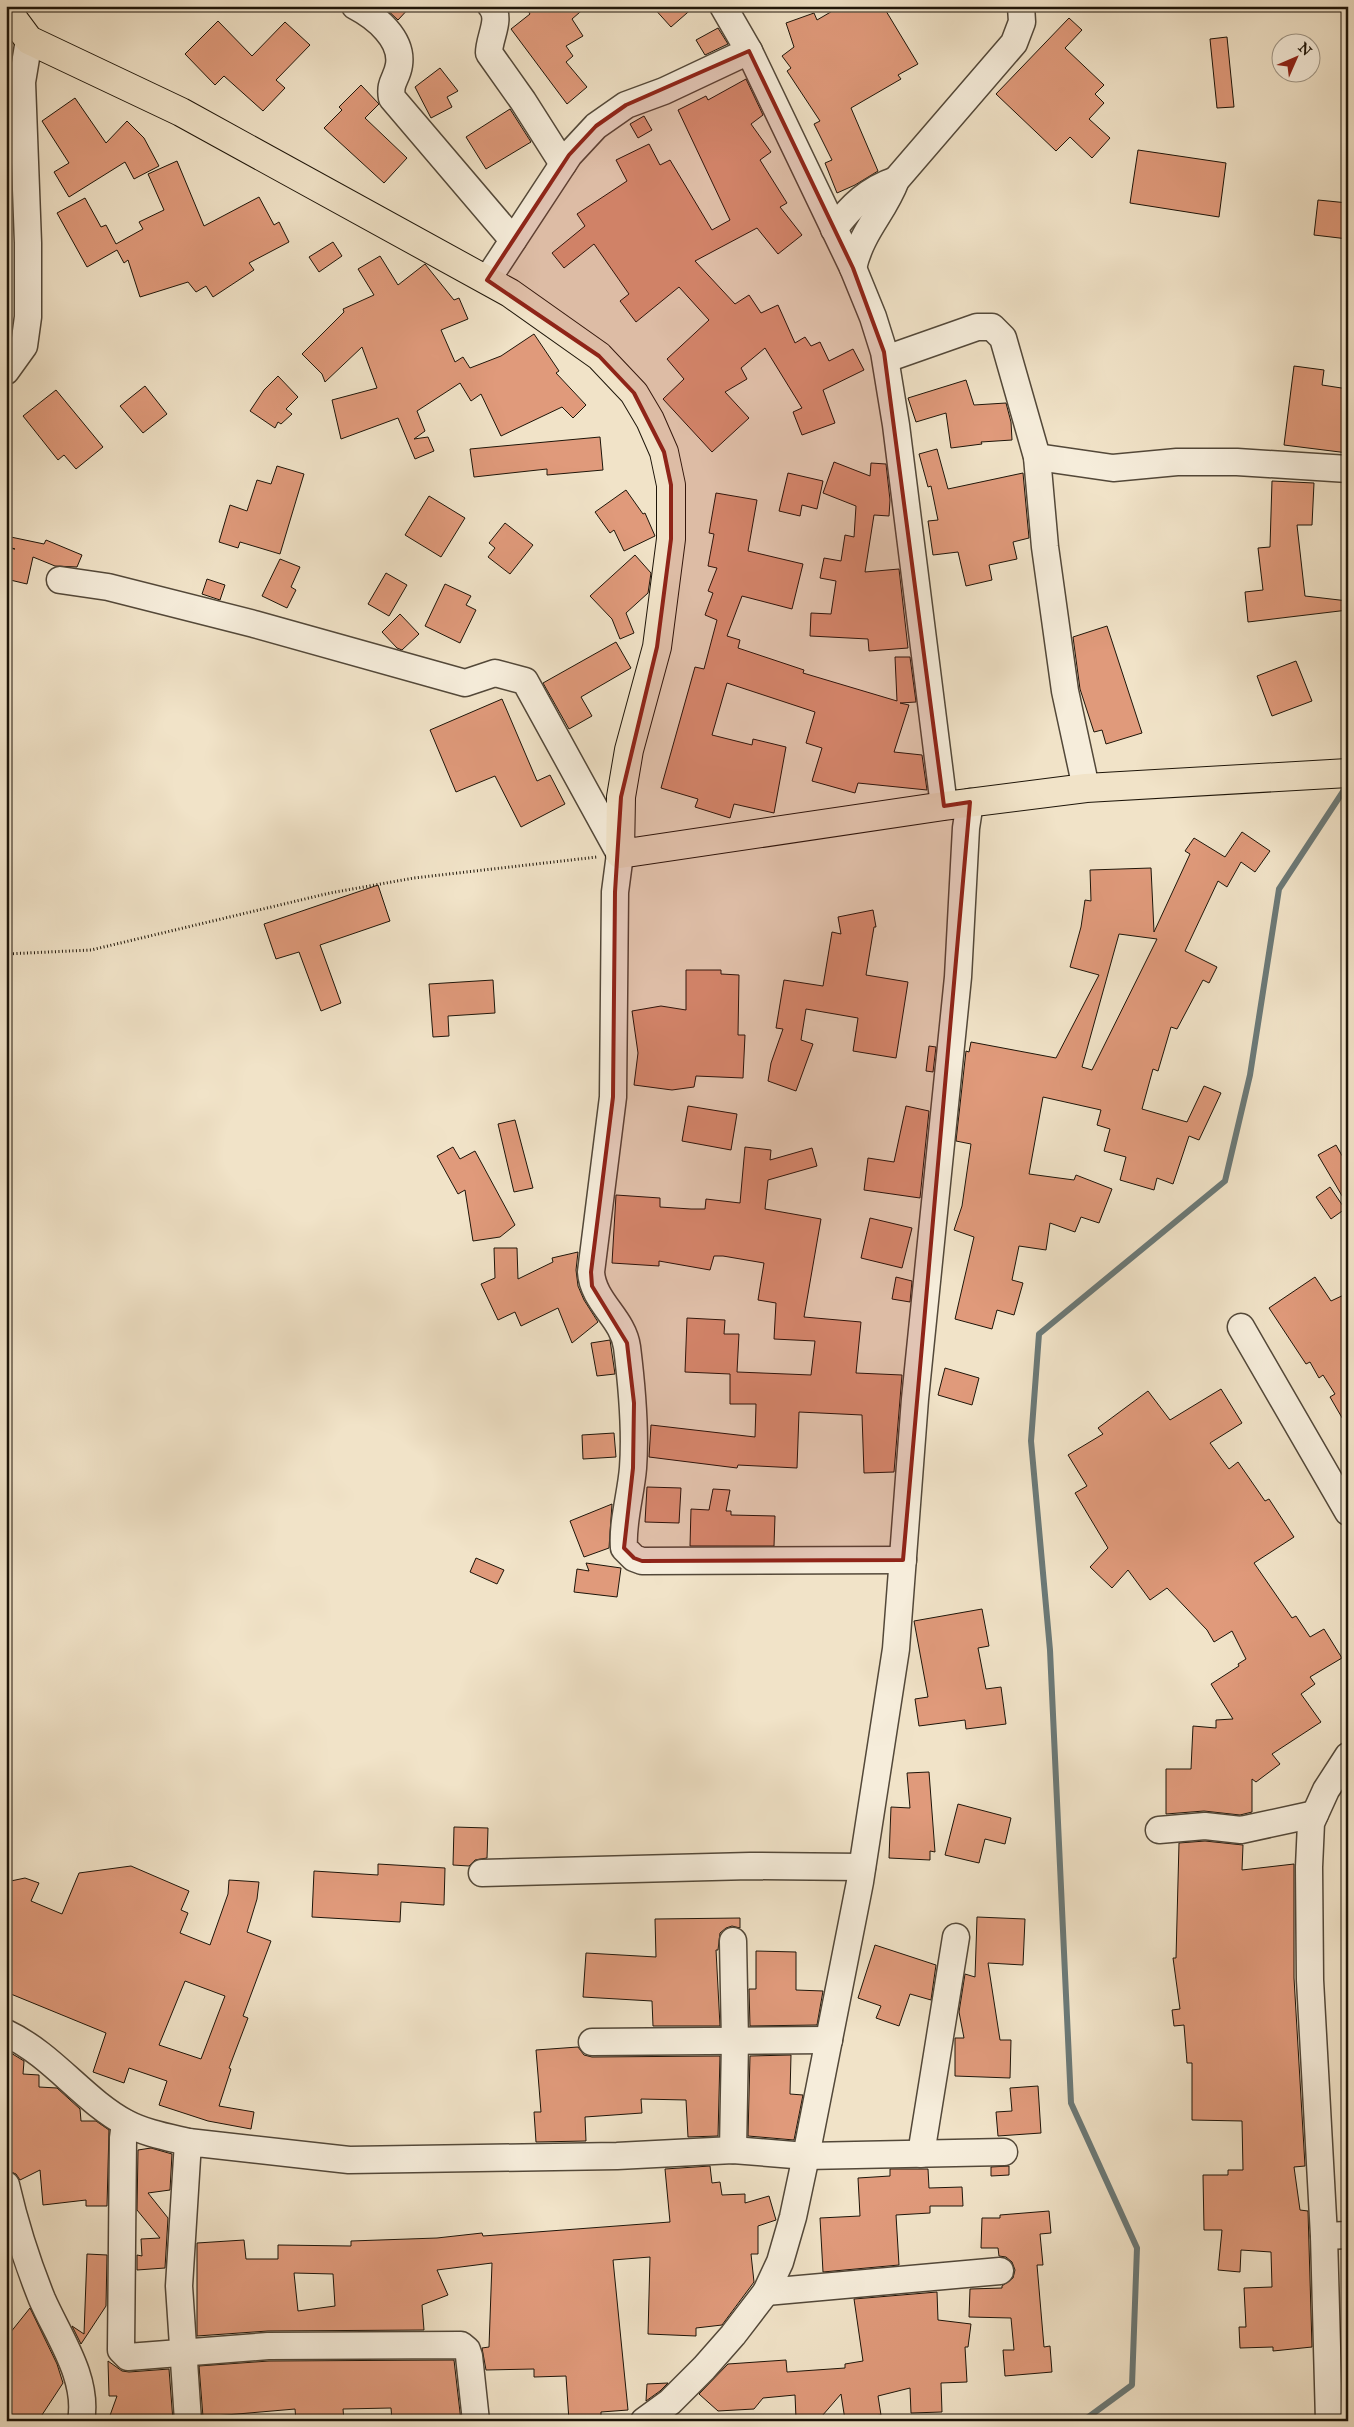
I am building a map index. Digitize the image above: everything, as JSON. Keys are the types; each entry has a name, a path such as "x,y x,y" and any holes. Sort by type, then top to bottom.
{"main road":[{"path":"6,9 29,40 181,112 487,280 556,324 599,356 634,393 650,420 664,452 671,485 671,539 657,647 629,750 621,797 620,854 957,804 1086,788 1340,774"}],"street":[{"path":"355,6 388,32 399,47 399,66 390,87 392,98 513,240"},
{"path":"491,6 497,19 489,44 489,53 523,101 563,164"},
{"path":"644,2421 670,2402 704,2368 734,2335 766,2292 780,2262 793,2218 806,2156 862,1866 896,1649 915,1399 958,978 966,828 957,804 886,359 873,317 853,268 749,51 723,6"},
{"path":"853,268 858,246 867,229 888,201 896,180 983,82 1014,43 1022,22 1021,6"},
{"path":"6,371 24,346 28,317 28,243 22,82 29,40"},
{"path":"487,280 563,164 596,126 626,105 664,91 749,51"},
{"path":"834,229 863,197 879,186 896,180"},
{"path":"886,359 978,326 992,326 1003,338 1037,457 1045,547 1065,691 1086,788"},
{"path":"1037,457 1113,468 1177,462 1237,462 1348,469"},
{"path":"60,580 108,587 254,624 465,683 495,673 525,681 620,854 615,892 613,1097 592,1272 592,1286 621,1330 627,1343 634,1403 633,1468 624,1548 634,1558 642,1561 903,1560"},
{"path":"1241,1328 1348,1512"},
{"path":"1329,2421 1336,2236 1310,1980 1309,1867 1311,1823 1326,1790 1348,1756"},
{"path":"1159,1830 1205,1826 1241,1830 1315,1814"},
{"path":"482,1872 750,1866 862,1866"},
{"path":"921,2154 956,1937"},
{"path":"733,1941 735,2041 733,2150"},
{"path":"6,2032 42,2055 125,2123 155,2134 188,2142 349,2160 618,2156 733,2150 806,2156 1004,2152"},
{"path":"592,2042 829,2040"},
{"path":"125,2123 123,2138 120,2350 128,2357 183,2351 268,2346 461,2345 467,2350 469,2356 476,2421"},
{"path":"188,2142 179,2286 188,2421"},
{"path":"6,2185 12,2212 30,2268 70,2357 80,2388 83,2409 80,2421"},
{"path":"766,2292 1000,2271"}],"path":[{"path":"6,954 91,950 330,893 414,878 620,854"}],"highlighted area":[{"path":"749,51 853,268 884,352 944,806 970,802 903,1560 642,1561 634,1558 624,1548 633,1468 634,1403 627,1343 592,1286 591,1272 613,1097 615,892 621,797 657,647 671,539 671,485 664,452 634,393 599,356 487,280 569,155 596,126 626,105"}],"building":[{"path":"383,6 411,6 398,20"},
{"path":"525,6 587,6 572,19 583,36 566,46 573,56 566,62 587,87 567,104 511,29 530,14"},
{"path":"652,6 695,6 671,27"},
{"path":"841,6 883,6 918,64 898,75 901,79 851,108 878,171 837,193 825,163 832,160 814,124 820,121 787,71 791,68 782,56 794,47 786,23 814,13 817,20"},
{"path":"1069,18 1082,30 1065,48 1104,85 1095,94 1104,103 1089,119 1110,138 1092,158 1070,137 1056,151 996,94"},
{"path":"218,21 252,56 285,22 310,45 276,80 285,88 263,111 224,76 215,85 185,54"},
{"path":"718,28 728,44 705,55 696,40"},
{"path":"1227,37 1234,107 1217,108 1210,39"},
{"path":"440,68 458,91 447,97 452,107 431,118 415,87"},
{"path":"746,79 763,115 751,124 771,152 760,160 787,203 780,207 802,235 778,254 757,228 695,261 735,304 749,295 761,313 778,305 795,343 805,337 811,346 820,342 829,361 853,349 864,370 823,390 835,423 802,435 793,412 802,408 765,348 741,368 747,379 725,392 749,418 712,452 663,399 684,379 667,359 709,320 679,287 636,322 620,301 629,294 594,244 564,268 552,253 585,226 577,214 627,181 616,160 649,144 660,165 670,160 712,230 730,220 678,110 706,96 708,100"},
{"path":"361,85 379,104 365,118 407,158 384,183 324,128 342,110 339,107"},
{"path":"75,98 106,143 127,121 144,138 159,166 134,179 125,162 69,197 54,172 69,163 42,121"},
{"path":"510,109 531,142 486,169 466,137"},
{"path":"644,116 652,130 638,138 630,124"},
{"path":"1138,150 1226,163 1219,217 1130,203"},
{"path":"177,161 204,226 259,197 274,225 279,222 289,242 249,263 254,270 213,297 206,286 196,292 188,282 140,297 128,260 124,263 117,250 87,267 57,213 85,198 101,227 106,225 116,244 143,229 139,222 164,210 148,174"},
{"path":"1318,200 1348,203 1348,239 1314,235"},
{"path":"333,242 342,256 319,272 309,257"},
{"path":"380,256 398,285 425,264 454,300 459,298 468,319 441,330 455,362 463,357 470,368 501,356 534,334 559,371 556,373 586,405 573,418 562,407 501,436 481,394 471,401 460,383 417,411 425,431 414,439 428,437 434,451 415,459 398,418 341,439 332,400 377,388 362,347 325,382 322,374 302,354 344,312 343,309 374,295 358,269"},
{"path":"1294,366 1324,370 1322,385 1348,389 1348,453 1284,445"},
{"path":"278,376 298,397 286,409 292,414 281,424 278,422 275,428 250,411 264,390"},
{"path":"966,380 974,405 1006,403 1011,422 1012,440 981,442 982,444 951,448 946,413 916,422 908,398"},
{"path":"145,386 167,414 143,433 120,406"},
{"path":"56,390 103,447 76,469 64,455 58,460 23,416"},
{"path":"600,437 603,470 547,475 547,469 474,477 470,449"},
{"path":"937,449 948,489 1023,473 1029,538 1013,542 1017,559 989,565 992,580 966,586 958,552 933,555 928,521 938,520 931,486 928,487 919,454"},
{"path":"834,462 870,476 871,463 886,464 890,500 889,516 874,515 865,572 899,569 908,648 869,651 868,639 810,636 811,613 831,614 836,581 820,578 824,558 841,561 845,535 854,537 856,506 823,493"},
{"path":"277,466 304,474 280,554 240,542 238,548 219,542 230,505 247,511 257,480 271,484"},
{"path":"788,473 823,481 817,509 802,505 800,516 779,511"},
{"path":"1272,481 1314,483 1312,525 1297,525 1305,596 1348,601 1348,610 1248,622 1245,592 1263,590 1258,548 1270,547"},
{"path":"626,490 643,514 645,513 655,536 624,551 614,530 610,533 595,512"},
{"path":"716,493 757,500 748,551 803,564 792,609 742,596 727,636 740,640 738,648 804,670 803,673 897,701 895,657 910,657 916,702 900,703 909,705 894,752 922,755 927,790 858,783 855,793 812,781 822,748 806,743 815,712 727,683 712,735 752,745 753,739 786,747 774,813 734,804 730,818 695,807 698,799 661,788 695,667 704,669 717,620 705,615 713,593 708,591 717,568 708,566 714,534 709,533"},
{"path":"429,496 465,518 441,557 405,535"},
{"path":"505,523 533,545 510,574 488,557 495,548 489,543"},
{"path":"6,536 44,544 46,540 82,555 77,567 55,566 33,557 27,584 6,579 6,548 15,549 6,546"},
{"path":"635,555 651,573 648,593 626,613 634,633 620,639 612,619 590,596"},
{"path":"280,559 300,567 291,587 296,590 287,608 262,596"},
{"path":"386,573 407,585 389,616 368,604"},
{"path":"207,579 225,585 220,600 202,594"},
{"path":"445,584 471,596 466,605 476,610 460,643 425,626"},
{"path":"400,614 419,634 402,650 397,648 382,632"},
{"path":"1107,626 1142,733 1106,744 1102,730 1094,732 1080,689 1073,637"},
{"path":"616,642 631,668 581,697 592,716 569,729 543,683"},
{"path":"1296,661 1312,701 1272,716 1257,676"},
{"path":"502,699 537,781 550,775 565,804 521,827 495,776 456,792 430,730"},
{"path":"1242,832 1270,851 1255,872 1241,862 1227,887 1218,881 1185,951 1217,967 1209,983 1203,980 1177,1029 1171,1027 1158,1071 1153,1069 1142,1109 1187,1122 1204,1086 1221,1093 1199,1140 1189,1136 1173,1184 1157,1178 1154,1190 1120,1180 1126,1157 1104,1151 1110,1129 1097,1125 1101,1110 1043,1097 1029,1174 1074,1180 1076,1175 1112,1189 1099,1223 1081,1217 1075,1232 1050,1223 1046,1250 1019,1246 1012,1280 1023,1283 1014,1315 997,1310 992,1329 955,1319 974,1237 954,1230 962,1206 971,1144 956,1141 966,1051 969,1052 971,1042 1056,1058 1099,975 1070,967 1081,927 1085,900 1091,901 1090,870 1151,868 1154,932 1190,854 1185,851 1194,838 1225,857","holes":["1119,934 1157,939 1092,1070 1082,1067"]},
{"path":"378,885 390,921 320,945 341,1003 321,1011 299,952 276,959 264,924"},
{"path":"873,910 876,927 874,927 866,975 908,982 896,1058 853,1051 858,1018 806,1009 801,1040 813,1044 796,1091 768,1081 771,1063 783,1029 776,1028 784,980 823,986 832,932 841,934 838,917"},
{"path":"686,970 721,970 721,974 739,975 738,1035 745,1035 743,1078 696,1076 694,1087 672,1090 634,1085 638,1053 632,1011 661,1006 686,1010"},
{"path":"493,980 495,1013 448,1016 449,1036 433,1037 429,984"},
{"path":"929,1046 936,1047 933,1072 926,1071"},
{"path":"688,1106 737,1114 731,1150 682,1141"},
{"path":"906,1106 929,1111 920,1198 864,1190 868,1158 894,1162"},
{"path":"515,1120 533,1188 514,1192 498,1124"},
{"path":"1336,1145 1348,1166 1348,1206 1318,1155"},
{"path":"453,1147 460,1159 475,1151 515,1225 500,1237 473,1241 465,1190 458,1194 437,1156"},
{"path":"745,1147 771,1150 770,1160 812,1148 817,1166 768,1180 765,1209 821,1219 804,1317 861,1322 856,1373 902,1375 894,1472 864,1473 862,1415 799,1412 797,1468 738,1465 737,1468 649,1457 651,1425 755,1437 756,1404 730,1404 730,1374 685,1372 687,1318 725,1320 724,1334 739,1334 737,1372 811,1375 815,1341 774,1339 776,1303 758,1300 764,1263 714,1256 710,1270 659,1261 659,1266 612,1263 616,1195 660,1198 660,1207 691,1209 705,1209 706,1199 740,1203"},
{"path":"1330,1187 1345,1209 1331,1219 1316,1197"},
{"path":"870,1218 912,1228 902,1268 861,1258"},
{"path":"494,1248 517,1248 518,1279 553,1262 552,1258 578,1252 576,1270 578,1286 584,1300 598,1322 572,1343 558,1308 521,1326 515,1312 498,1320 481,1284 495,1278"},
{"path":"896,1277 912,1281 910,1302 892,1299"},
{"path":"1315,1277 1331,1301 1348,1293 1348,1428 1330,1397 1335,1394 1323,1375 1319,1378 1310,1362 1306,1364 1269,1308"},
{"path":"610,1340 615,1374 597,1376 591,1343"},
{"path":"945,1368 979,1378 972,1405 938,1395"},
{"path":"1221,1389 1242,1423 1210,1443 1229,1469 1238,1462 1265,1501 1269,1499 1294,1537 1254,1563 1292,1618 1296,1616 1310,1637 1324,1629 1342,1658 1310,1677 1315,1684 1301,1694 1321,1722 1272,1754 1280,1764 1256,1782 1252,1779 1252,1812 1240,1815 1204,1811 1166,1814 1166,1769 1191,1769 1193,1726 1216,1728 1216,1720 1233,1719 1211,1684 1239,1666 1238,1664 1246,1659 1232,1631 1214,1642 1207,1630 1167,1588 1150,1600 1128,1570 1112,1588 1090,1567 1108,1548 1075,1493 1087,1486 1068,1455 1103,1434 1098,1428 1148,1391 1170,1420"},
{"path":"614,1433 616,1457 583,1459 582,1435"},
{"path":"647,1487 681,1488 679,1523 645,1522"},
{"path":"713,1489 730,1490 726,1511 731,1511 731,1515 775,1516 774,1546 690,1546 691,1509 709,1510"},
{"path":"612,1504 609,1548 584,1557 570,1521"},
{"path":"476,1558 504,1570 497,1584 470,1572"},
{"path":"586,1563 621,1568 617,1597 574,1592 577,1569 589,1571"},
{"path":"982,1609 989,1646 978,1648 986,1689 1001,1687 1006,1724 966,1729 965,1720 919,1726 915,1699 928,1697 914,1621"},
{"path":"929,1772 935,1852 930,1851 930,1860 889,1858 891,1807 910,1808 907,1773"},
{"path":"958,1804 1011,1818 1005,1844 985,1839 979,1863 945,1855"},
{"path":"454,1827 488,1828 487,1858 475,1860 469,1866 453,1865"},
{"path":"1205,1841 1243,1845 1242,1870 1294,1864 1294,1978 1305,2166 1294,2167 1300,2210 1308,2211 1312,2347 1273,2351 1273,2347 1240,2348 1239,2327 1246,2327 1244,2288 1272,2287 1271,2252 1241,2250 1240,2272 1218,2270 1222,2230 1204,2230 1203,2175 1228,2175 1228,2170 1243,2170 1242,2121 1192,2120 1192,2063 1187,2063 1184,2025 1174,2026 1172,2010 1180,2009 1173,1958 1176,1958 1179,1843"},
{"path":"378,1864 445,1868 444,1905 401,1902 400,1922 312,1917 314,1871 378,1875"},
{"path":"131,1866 189,1891 181,1910 188,1913 180,1933 210,1945 228,1894 229,1880 259,1882 257,1899 247,1932 271,1941 243,2016 248,2018 229,2068 231,2069 219,2106 254,2112 251,2129 208,2121 159,2105 167,2081 129,2068 124,2083 93,2072 106,2033 6,1992 6,1882 25,1878 39,1883 31,1901 62,1914 79,1873","holes":["185,1981 225,1996 201,2059 159,2045"]},
{"path":"977,1917 1025,1919 1023,1965 988,1963 1000,2040 1011,2040 1010,2078 955,2076 955,2038 964,2038 959,2012 965,1974 975,1977"},
{"path":"740,1918 740,1928 732,1926 720,1933 718,1950 716,1950 720,2026 653,2026 652,2001 583,1997 586,1953 656,1957 655,1919"},
{"path":"875,1945 936,1965 931,2000 910,1994 899,2026 876,2018 881,2006 858,1998"},
{"path":"756,1951 796,1952 796,1990 823,1991 817,2025 750,2026 749,1989 756,1989"},
{"path":"578,2047 584,2055 592,2057 720,2056 718,2136 688,2137 686,2100 641,2099 642,2113 585,2117 586,2141 536,2142 534,2112 541,2112 536,2050"},
{"path":"6,2050 24,2061 23,2074 39,2075 39,2087 57,2088 80,2109 81,2121 96,2121 109,2130 107,2206 86,2206 86,2200 43,2205 40,2170 20,2180 16,2174 6,2170 10,2093 6,2083"},
{"path":"791,2055 790,2094 803,2095 794,2140 748,2136 750,2056"},
{"path":"1038,2086 1041,2133 998,2136 996,2112 1012,2111 1010,2088"},
{"path":"151,2148 172,2154 170,2190 148,2193 168,2218 165,2268 137,2270 137,2255 142,2256 141,2239 160,2238 137,2210 138,2150"},
{"path":"710,2166 712,2183 720,2182 722,2195 745,2194 745,2203 769,2196 776,2220 758,2226 758,2254 751,2254 754,2282 722,2325 696,2328 696,2336 648,2334 650,2257 613,2260 628,2410 601,2412 601,2421 569,2421 566,2376 534,2377 534,2369 486,2370 482,2348 489,2347 492,2263 437,2270 448,2295 422,2305 424,2330 268,2331 197,2336 197,2243 244,2240 246,2259 278,2259 278,2245 351,2246 351,2241 437,2238 482,2233 483,2236 670,2222 665,2169","holes":["294,2273 333,2274 335,2306 298,2311"]},
{"path":"1009,2166 1009,2175 991,2176 991,2167"},
{"path":"890,2169 928,2169 929,2188 962,2187 963,2206 930,2206 930,2213 896,2215 899,2265 823,2272 820,2218 860,2216 858,2178 890,2176"},
{"path":"1049,2211 1051,2233 1040,2234 1043,2265 1037,2265 1044,2347 1050,2346 1052,2372 1005,2376 1003,2350 1014,2350 1011,2318 969,2317 970,2289 1002,2288 1013,2278 1015,2270 1012,2262 1006,2257 999,2256 998,2248 981,2248 982,2218 1000,2218 1000,2215"},
{"path":"87,2254 107,2255 106,2306 81,2344 72,2326 84,2334"},
{"path":"937,2292 938,2320 971,2324 968,2347 965,2347 967,2382 941,2383 942,2412 911,2413 910,2388 878,2396 881,2415 845,2420 841,2394 822,2416 796,2418 795,2395 763,2398 754,2409 718,2411 699,2394 728,2364 786,2360 787,2372 845,2368 845,2364 863,2361 854,2299"},
{"path":"30,2308 57,2364 63,2383 38,2421 6,2421 6,2338"},
{"path":"454,2360 461,2421 392,2421 391,2408 343,2409 344,2421 296,2421 295,2409 203,2417 199,2366 269,2361"},
{"path":"108,2361 122,2371 129,2372 169,2369 173,2421 108,2421 117,2396 109,2396"},
{"path":"668,2383 660,2391 646,2401 647,2384"}],"waterway":[{"path":"1083,2421 1132,2385 1137,2248 1071,2103 1050,1650 1031,1441 1039,1334 1225,1181 1250,1075 1279,889 1348,784"}]}
